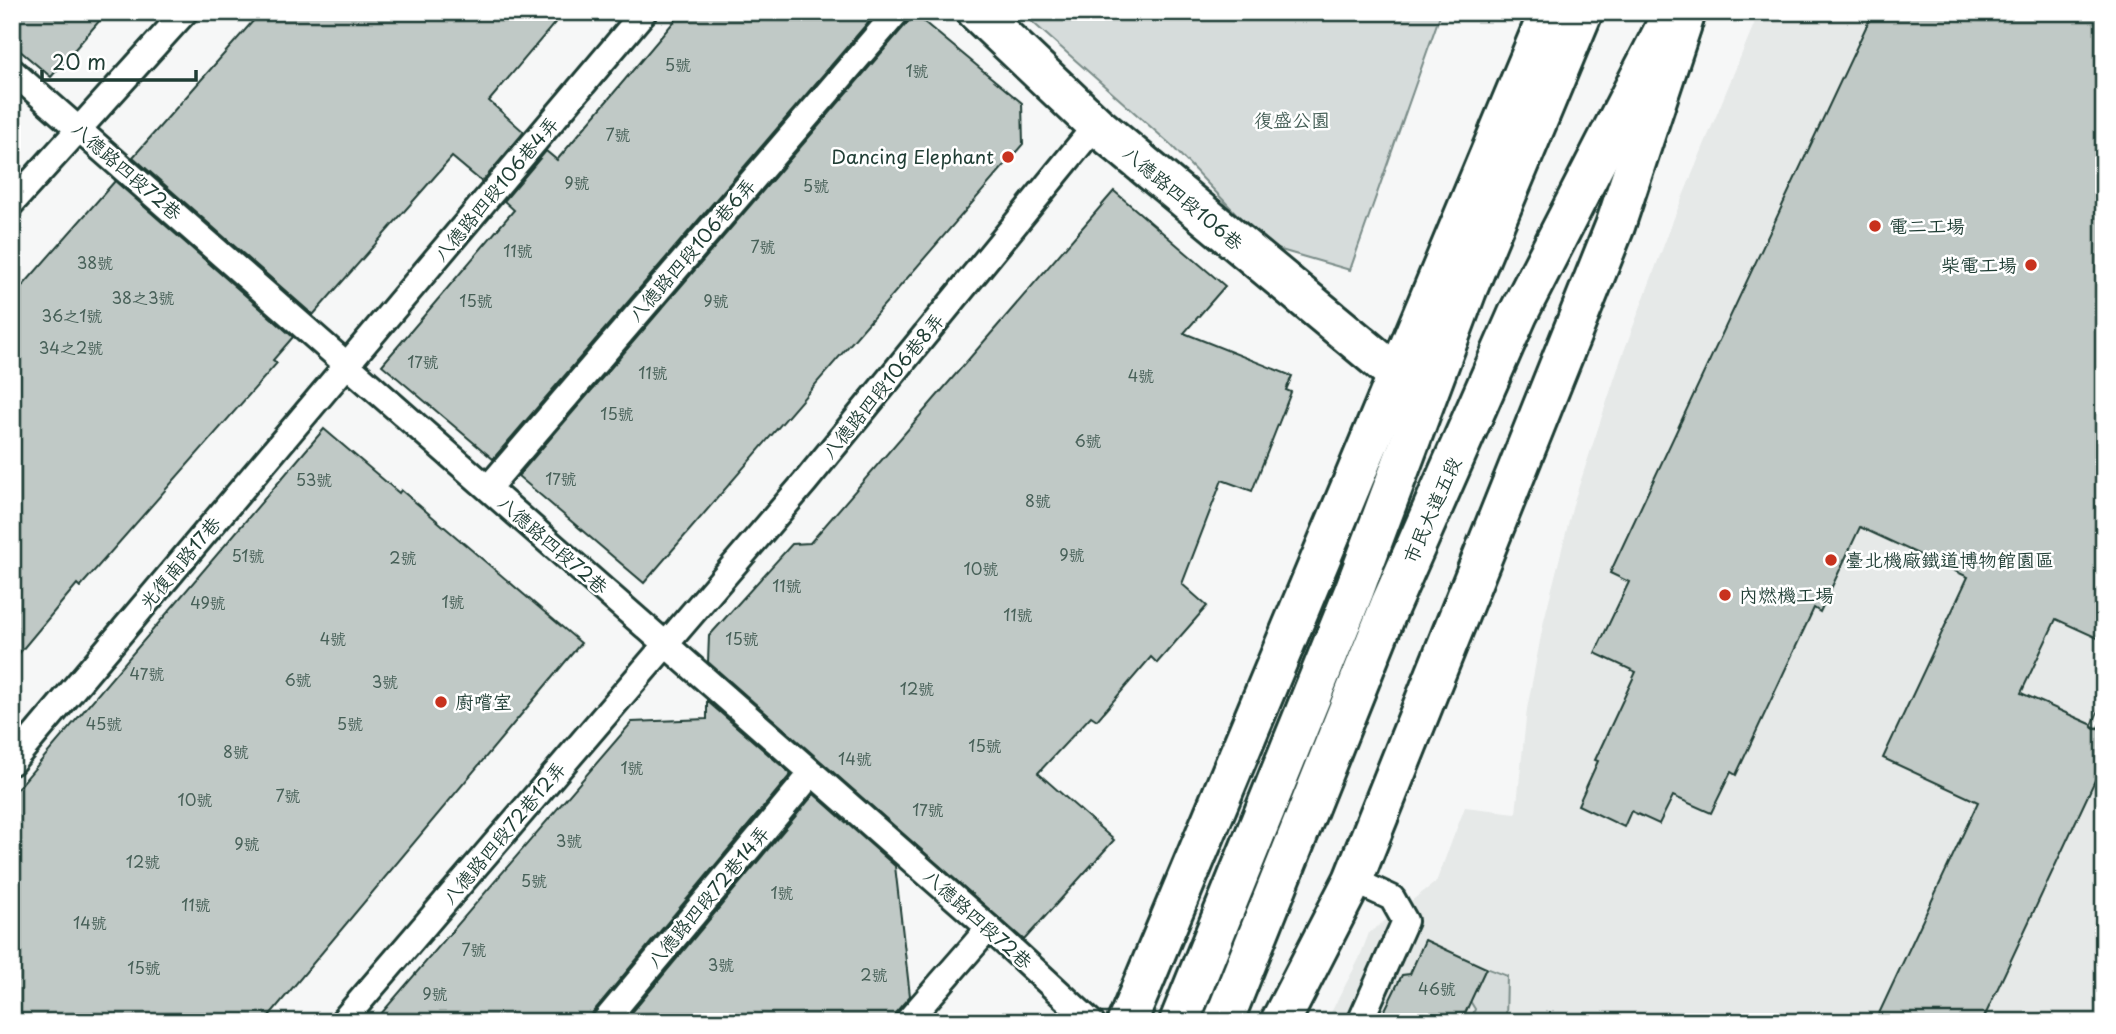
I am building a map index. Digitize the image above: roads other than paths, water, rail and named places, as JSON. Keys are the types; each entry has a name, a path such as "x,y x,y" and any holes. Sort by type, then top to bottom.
{"main road":[{"name":"八德路四段106巷","path":"977,12 1096,125 1397,374"},
{"path":"1127,1022 1549,12"},
{"path":"1179,1022 1354,591 1467,290 1583,12"},
{"name":"市民大道五段","path":"1223,1022 1390,605 1518,314 1673,12"},
{"path":"1280,1022 1353,880 1615,226 1686,12"}],"lane":[{"path":"12,203 185,12"},
{"name":"八德路四段106巷4弄","path":"348,365 644,12"},
{"name":"八德路四段106巷6弄","path":"488,488 897,12"},
{"name":"八德路四段72巷","path":"12,71 989,928 1091,1022"},
{"name":"八德路四段106巷8弄","path":"665,643 805,482 1096,125"},
{"name":"光復南路17巷","path":"12,762 348,365"},
{"name":"八德路四段72巷12弄","path":"342,1022 665,643"},
{"name":"八德路四段72巷14弄","path":"604,1022 812,773"},
{"path":"1353,880 1392,898 1405,921 1360,1022"},
{"path":"907,1022 989,928"}],"railway":[{"path":"2095,726 2104,707"}],"place":[{"name":"Dancing Elephant","path":"1008,157"},
{"name":"電二工場","path":"1875,226"},
{"name":"柴電工場","path":"2031,265"},
{"name":"臺北機廠鐵道博物館園區","path":"1831,560"},
{"name":"內燃機工場","path":"1725,595"},
{"name":"廚嚐室","path":"441,702"}],"park label":[{"name":"復盛公園","path":"1292,120"}]}
